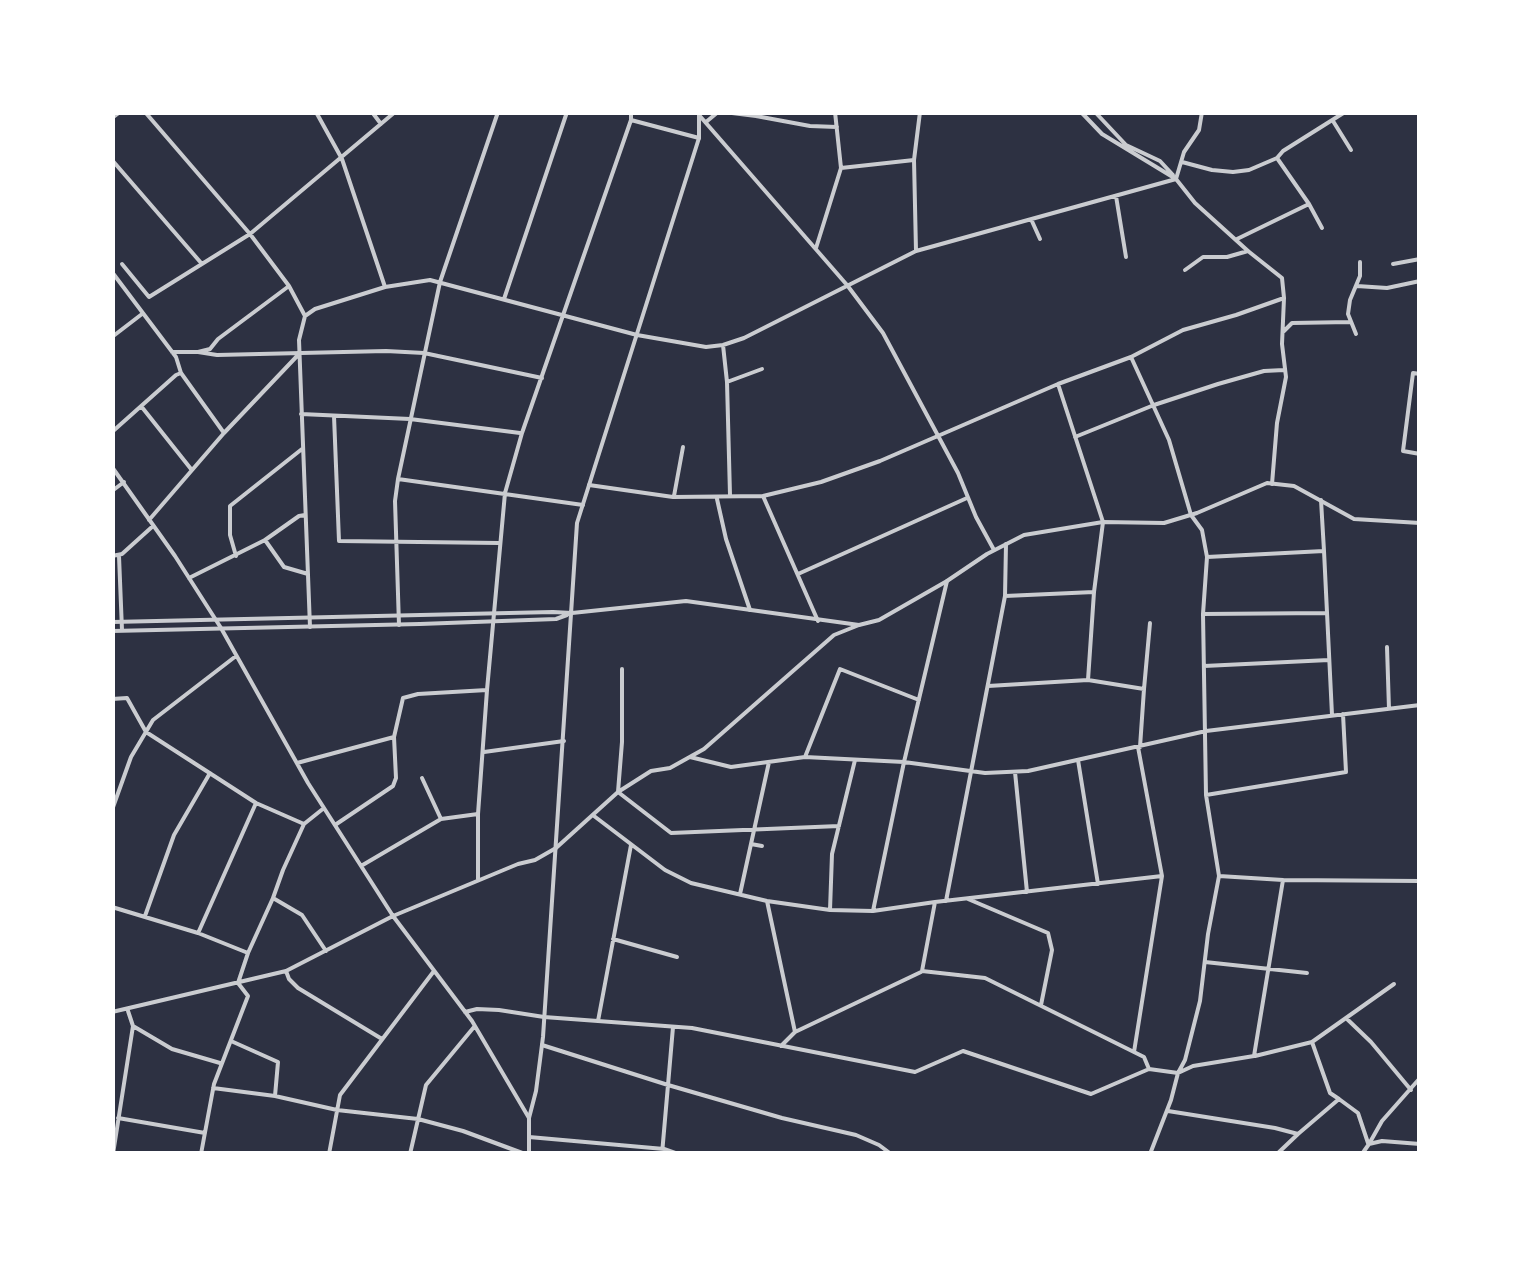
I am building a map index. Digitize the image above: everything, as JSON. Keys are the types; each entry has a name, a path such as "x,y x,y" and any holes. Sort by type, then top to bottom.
{"street":[{"path":"112,118 120,112"},
{"path":"146,112 250,234 289,286 304,316 299,340 300,414 310,627"},
{"path":"316,112 342,159 385,287"},
{"path":"372,112 381,124"},
{"path":"122,264 149,297 250,234 395,112"},
{"path":"399,625 398,479 440,282 498,112"},
{"path":"504,299 567,112"},
{"path":"706,122 721,112 774,116 810,126 837,128"},
{"path":"816,248 841,168 835,112"},
{"path":"916,251 914,160 920,112"},
{"path":"1081,112 1102,134 1176,179"},
{"path":"1095,112 1126,145 1160,161 1195,203 1282,278 1286,377 1272,484"},
{"path":"1176,179 1184,152 1200,130 1202,112"},
{"path":"1182,162 1212,170 1250,170 1277,158 1344,112"},
{"path":"699,114 847,285 882,334 958,473 994,550"},
{"path":"213,1088 418,1120 527,1154 542,1046 578,523 699,138 699,114"},
{"path":"478,880 486,690 500,542 505,493 522,434 631,116 699,138"},
{"path":"1333,121 1351,150"},
{"path":"1277,158 1322,228"},
{"path":"112,160 202,264"},
{"path":"841,168 914,160"},
{"path":"304,316 385,287 430,280 637,335 723,345 916,251 1176,179"},
{"path":"1116,196 1126,257"},
{"path":"1235,240 1309,204"},
{"path":"1031,219 1040,239"},
{"path":"1185,270 1203,257 1227,257 1248,251"},
{"path":"1393,264 1420,259"},
{"path":"1356,334 1348,314 1360,276 1360,262"},
{"path":"112,272 172,352 181,374 224,433"},
{"path":"1357,286 1387,288 1420,281"},
{"path":"198,352 210,349 289,286"},
{"path":"590,485 674,497 717,498 763,496 821,482 1131,357 1182,330 1284,298"},
{"path":"112,337 142,314"},
{"path":"1282,333 1292,323 1350,322"},
{"path":"723,345 730,495"},
{"path":"172,352 424,353 542,378"},
{"path":"148,520 299,354"},
{"path":"1131,357 1168,440 1191,515 1202,530 1207,557 1203,614 1206,795 1219,876 1200,1001 1185,1060 1150,1154"},
{"path":"727,382 762,368"},
{"path":"1075,437 1154,405 1264,371 1285,370"},
{"path":"1420,374 1413,373 1404,452 1420,454"},
{"path":"112,432 181,374"},
{"path":"1058,384 1103,522 1088,680"},
{"path":"141,406 192,470"},
{"path":"300,414 410,419 522,434"},
{"path":"334,416 339,541 500,542"},
{"path":"674,497 683,447"},
{"path":"236,556 230,535 230,506 302,449"},
{"path":"112,467 221,628 297,763 393,916 475,1026 529,1118"},
{"path":"398,479 583,505"},
{"path":"112,491 124,482"},
{"path":"112,1012 286,972 393,916 535,860 556,848 618,792 651,771 670,768 704,749 834,635 879,620 1024,534 1103,522 1164,523 1267,483 1294,486 1354,519 1420,524"},
{"path":"763,496 818,621"},
{"path":"798,574 968,497"},
{"path":"717,498 750,610"},
{"path":"1322,500 1332,715"},
{"path":"189,578 236,556 305,515"},
{"path":"122,630 116,556 152,526"},
{"path":"265,540 284,567 308,574"},
{"path":"946,901 1005,596 1006,544"},
{"path":"1207,557 1324,551"},
{"path":"873,911 947,581"},
{"path":"1005,596 1094,592"},
{"path":"112,622 572,613 686,601 859,625"},
{"path":"112,630 399,625 556,619 572,613"},
{"path":"1203,614 1327,613"},
{"path":"1134,1052 1162,876 1140,747 1150,624"},
{"path":"1387,647 1388,708"},
{"path":"112,810 131,757 153,720 236,656"},
{"path":"1204,666 1329,660"},
{"path":"805,758 840,668 919,700"},
{"path":"618,792 622,670"},
{"path":"988,686 1088,680 1144,689"},
{"path":"335,825 393,786 394,736 402,698 486,690"},
{"path":"112,699 127,698 146,732 256,803 304,824"},
{"path":"690,757 731,767 805,758 904,762 984,774 1028,772 1206,732 1420,705"},
{"path":"1206,795 1346,772 1343,714"},
{"path":"297,763 394,736"},
{"path":"482,752 564,740"},
{"path":"830,910 832,854 856,760"},
{"path":"1078,760 1098,884"},
{"path":"740,894 770,762"},
{"path":"1015,772 1027,892"},
{"path":"145,916 174,835 210,773"},
{"path":"422,778 441,820"},
{"path":"618,792 671,833 839,826"},
{"path":"198,933 256,803"},
{"path":"238,983 304,824 324,808"},
{"path":"361,866 441,820 478,814"},
{"path":"594,816 665,870 691,883 767,902 830,910 873,911 1162,876"},
{"path":"751,844 762,846"},
{"path":"598,1021 631,845"},
{"path":"1219,876 1420,880"},
{"path":"1254,1056 1283,880"},
{"path":"273,898 302,915 326,951"},
{"path":"968,899 1048,933 1052,950 1041,1005"},
{"path":"767,902 795,1032"},
{"path":"922,972 935,902"},
{"path":"112,907 248,953"},
{"path":"613,939 677,957"},
{"path":"1205,962 1307,973"},
{"path":"329,1154 340,1095 434,971"},
{"path":"286,972 298,988 382,1039"},
{"path":"781,1046 795,1032 922,972 985,978 1144,1057 1149,1069"},
{"path":"201,1154 213,1088 248,996 238,983"},
{"path":"465,1012 499,1010 692,1028 915,1072 963,1050 1091,1094 1149,1069 1178,1074 1194,1066 1312,1042 1394,984"},
{"path":"112,1154 133,1026 127,1009"},
{"path":"1345,1018 1410,1090"},
{"path":"133,1026 172,1048 221,1063"},
{"path":"410,1154 426,1085 475,1026"},
{"path":"663,1151 672,1027"},
{"path":"230,1040 278,1062 276,1096"},
{"path":"1312,1042 1330,1093 1358,1113 1369,1144"},
{"path":"542,1046 782,1118 856,1135 891,1154"},
{"path":"1362,1154 1382,1121 1420,1078"},
{"path":"1277,1154 1340,1099"},
{"path":"1167,1110 1298,1134"},
{"path":"118,1118 205,1133"},
{"path":"528,1137 678,1154"},
{"path":"1369,1144 1420,1144"}]}
